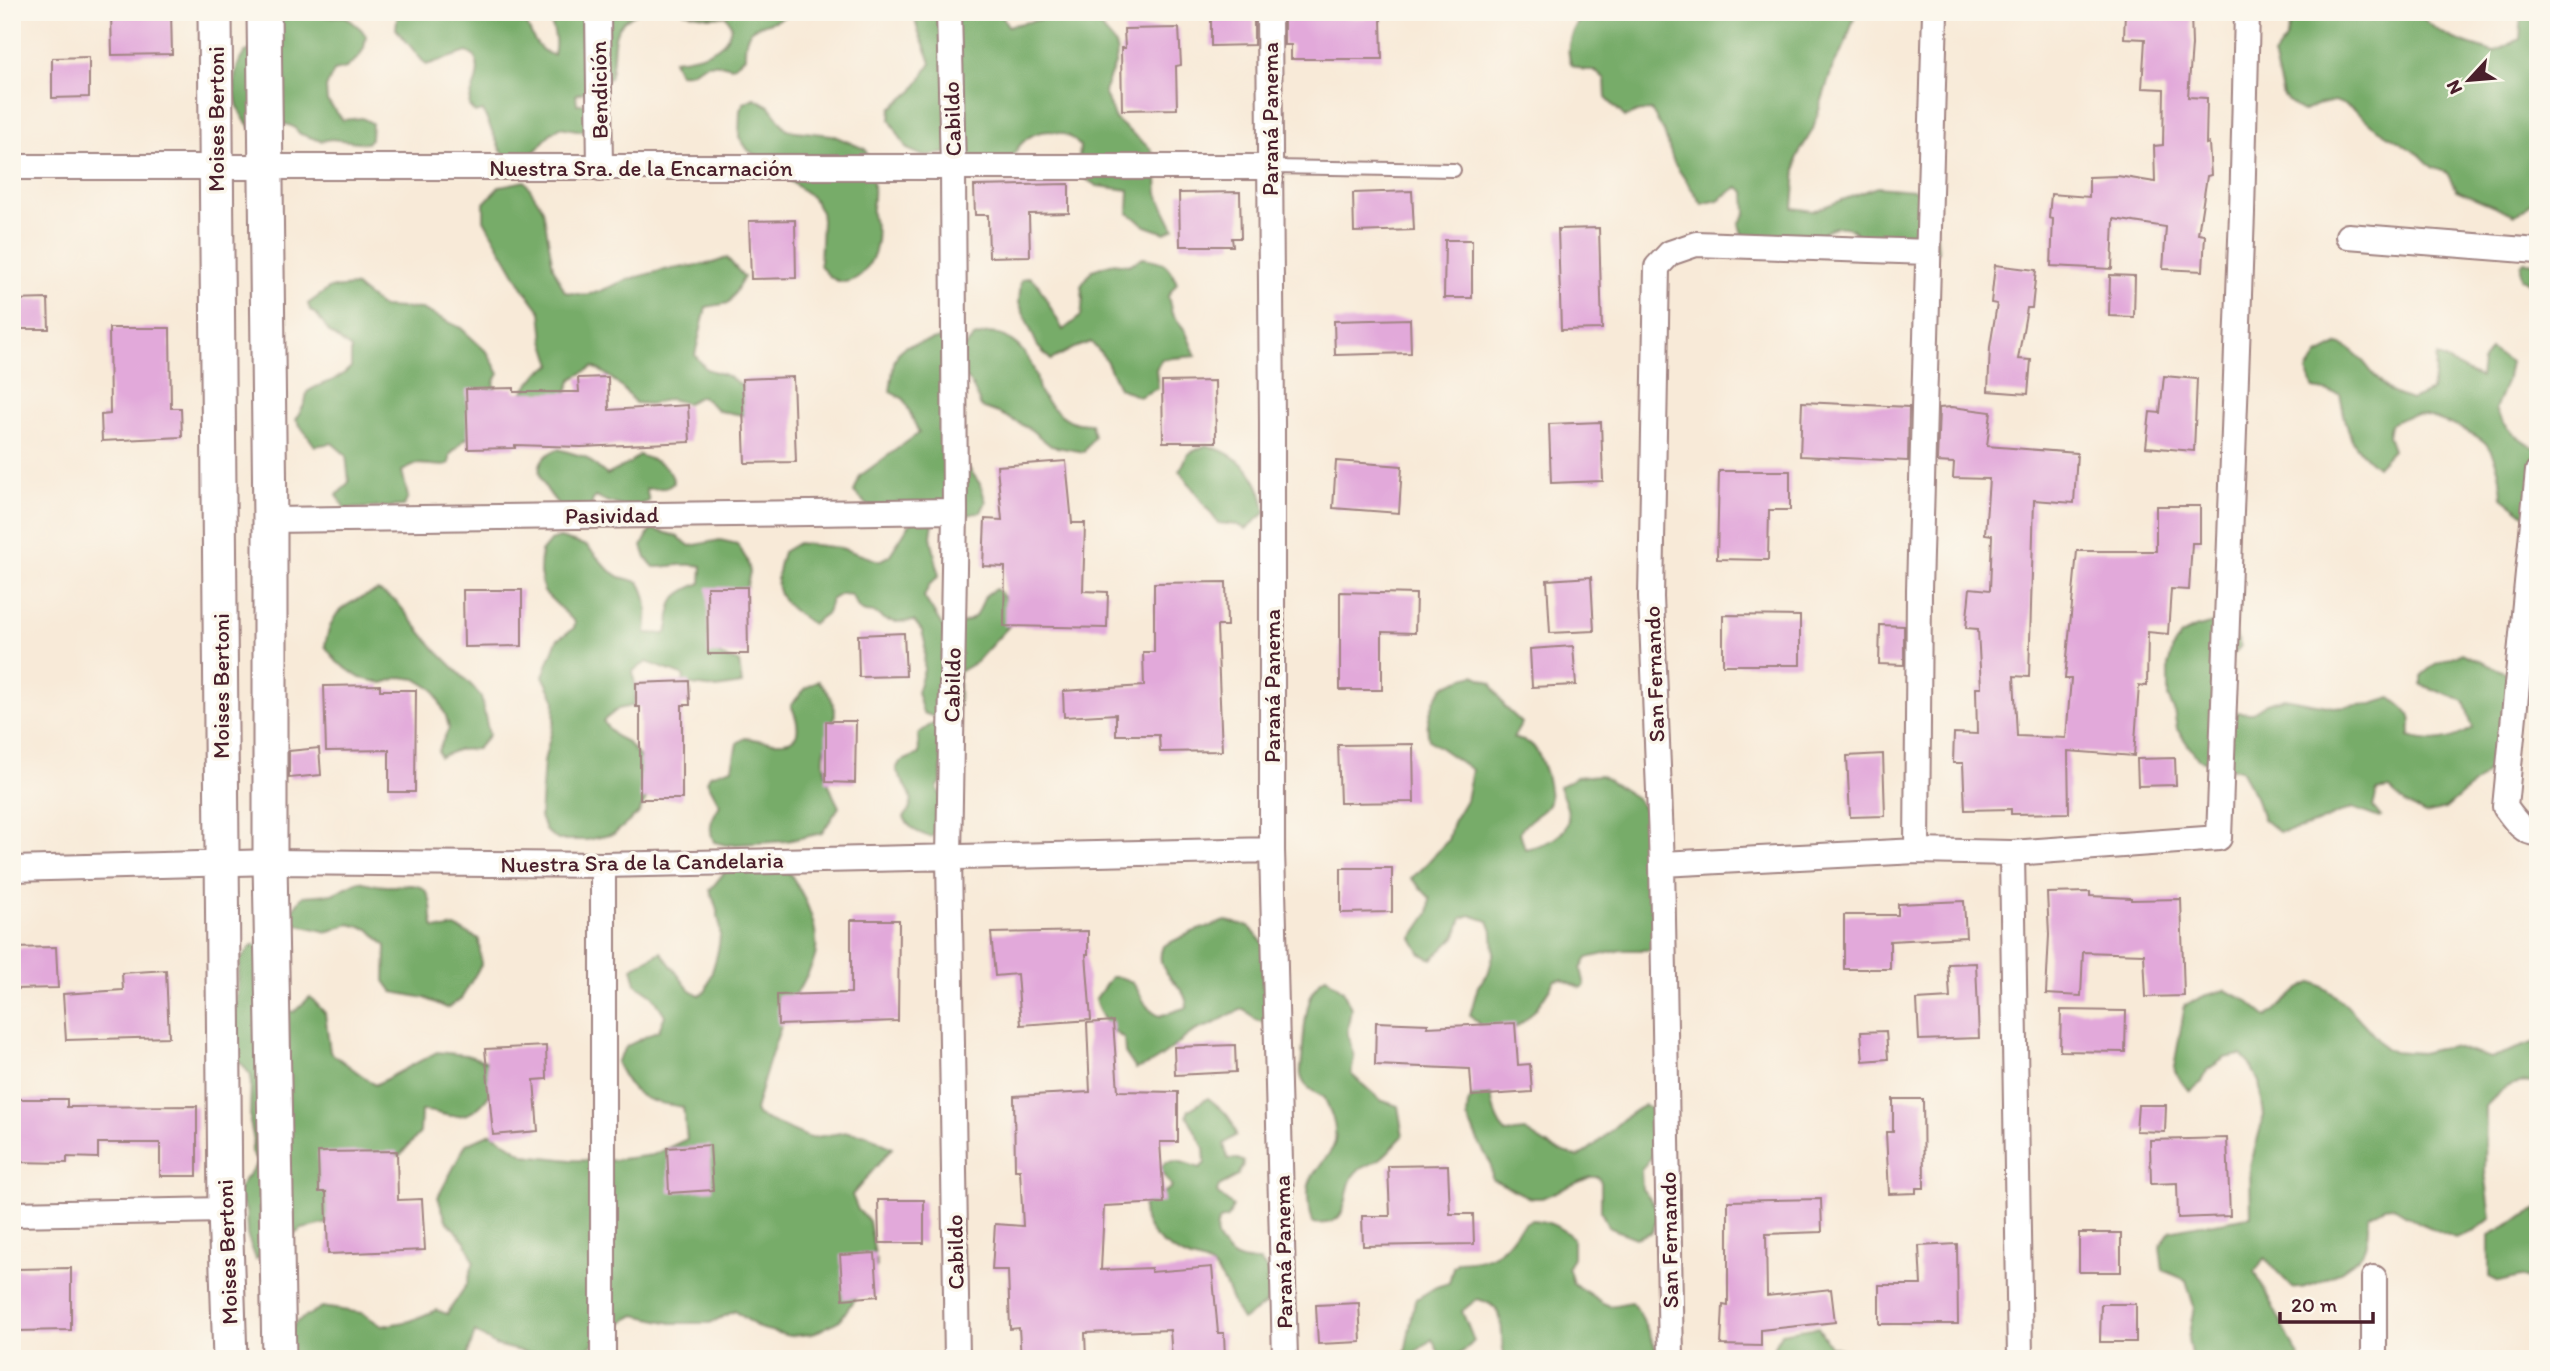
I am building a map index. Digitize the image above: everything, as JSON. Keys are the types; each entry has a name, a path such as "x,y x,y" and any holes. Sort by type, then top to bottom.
{"street":[{"name":"Moises Bertoni","path":"215,12 221,522 221,863 225,1210 230,1359"},
{"path":"264,12 270,520 270,862 279,1359"},
{"name":"Bendición","path":"598,12 600,169"},
{"name":"Cabildo","path":"949,12 953,168 955,510 949,857 957,1359"},
{"name":"Paraná Panema","path":"1269,12 1272,850 1285,1359"},
{"path":"1917,851 1919,590 1936,12"},
{"path":"1662,864 1917,851 2012,853 2219,838 2247,12"},
{"name":"Nuestra Sra. de la Encarnación","path":"12,167 1270,167"},
{"path":"2348,236 2538,251"},
{"name":"San Fernando","path":"1671,1359 1662,864 1650,597 1657,267 1670,253 1696,244 1928,252"},
{"path":"2538,471 2505,807 2517,823 2531,834 2538,833"},
{"name":"Pasividad","path":"270,520 955,510"},
{"name":"Nuestra Sra de la Candelaria","path":"12,869 270,862 603,865 1272,850"},
{"path":"2012,853 2020,1359"},
{"path":"603,865 603,1359"},
{"path":"12,1214 225,1210"},
{"path":"2374,1278 2374,1359"}],"lane":[{"path":"1270,167 1454,170"}],"green space":[{"path":"270,12 311,12 326,17 345,16 361,29 366,36 359,57 346,68 334,71 326,87 327,101 343,120 362,118 372,123 371,138 367,143 331,139 321,141 300,134 294,127 286,124 257,132 242,116 235,94 236,72 245,52 255,49"},
{"path":"398,12 522,12 537,45 554,55 554,35 546,16 548,12 638,12 627,18 616,32 610,78 593,90 576,94 577,104 592,104 596,126 582,131 560,127 550,134 531,156 507,156 501,151 483,111 475,113 469,106 478,70 475,57 467,52 426,65 396,29"},
{"path":"683,12 791,12 753,29 748,34 745,57 732,67 710,63 691,72 679,73 673,60 710,52 724,42 731,25 726,16 709,17"},
{"path":"915,12 1000,12 1008,26 1047,18 1095,21 1112,41 1117,55 1104,92 1115,119 1151,149 1156,160 1158,196 1174,228 1165,233 1146,226 1128,213 1129,190 1097,186 1078,174 1080,146 1060,133 1036,133 1000,166 953,152 923,156 907,149 890,120 891,108 913,91 931,63 918,31"},
{"path":"1586,12 1856,12 1845,45 1832,69 1813,129 1797,157 1793,208 1813,211 1877,187 1914,190 1933,198 1938,251 1860,241 1853,229 1840,227 1825,231 1812,245 1743,238 1739,224 1746,213 1745,192 1738,187 1718,200 1702,204 1674,163 1664,132 1651,110 1625,117 1606,98 1605,80 1594,70 1584,70 1572,65 1569,44 1577,24"},
{"path":"2294,12 2418,12 2443,33 2494,52 2520,39 2522,12 2538,12 2538,195 2515,215 2456,190 2447,173 2432,167 2420,155 2372,125 2354,109 2335,101 2302,112 2283,96 2273,56 2286,39"},
{"path":"754,98 769,106 787,130 832,135 865,149 872,173 872,212 877,237 870,263 856,278 847,282 829,276 820,265 822,220 821,212 813,198 748,150 739,137 740,110 744,103"},
{"path":"525,181 543,209 553,267 565,292 585,295 629,279 727,258 744,277 729,303 706,307 695,355 706,369 725,375 758,395 748,416 719,411 701,396 687,403 669,399 651,404 635,403 616,382 593,367 572,379 558,412 522,393 539,372 552,365 544,340 541,312 523,288 484,220 484,203 500,186"},
{"path":"1142,258 1164,264 1174,276 1177,283 1168,296 1172,314 1185,330 1196,356 1162,359 1156,369 1158,388 1139,397 1119,388 1105,358 1091,342 1051,360 1038,347 1019,303 1021,280 1029,277 1037,283 1063,330 1081,316 1081,286 1092,270 1113,263 1129,265"},
{"path":"2524,262 2538,263 2538,289 2521,278 2521,266"},
{"path":"355,286 382,307 422,309 461,328 488,353 499,374 494,382 496,391 492,425 464,440 450,455 450,463 444,466 417,464 402,471 408,497 404,506 345,509 337,495 349,482 346,455 332,443 315,446 296,420 305,403 307,392 340,376 351,367 351,349 329,332 308,304 330,288"},
{"path":"988,333 1004,337 1023,351 1032,365 1040,391 1047,402 1070,420 1091,424 1094,436 1084,452 1051,446 1030,429 981,407 972,386 964,376 961,457 980,484 986,502 981,512 959,517 934,516 931,536 939,576 929,585 924,597 943,627 961,624 973,618 984,598 996,589 1008,605 1010,625 976,662 959,672 959,705 937,718 923,713 917,692 924,670 925,643 922,631 914,621 885,620 875,613 859,609 851,595 841,594 831,600 827,613 812,624 784,601 777,586 777,577 783,552 798,543 841,548 879,561 889,556 913,519 868,506 854,492 860,476 919,433 904,399 890,392 894,362 898,353 906,346 945,337 965,347 974,337"},
{"path":"2339,344 2360,358 2390,391 2411,400 2432,391 2437,356 2480,378 2482,362 2490,349 2510,362 2506,382 2495,410 2513,433 2538,449 2538,513 2527,516 2502,497 2500,476 2487,445 2465,430 2432,418 2412,415 2390,424 2388,436 2393,450 2377,467 2354,443 2340,394 2314,389 2307,371 2318,355"},
{"path":"1206,445 1239,461 1259,488 1265,513 1246,529 1238,525 1218,523 1180,471 1188,454"},
{"path":"558,449 585,457 607,475 639,455 666,467 674,483 665,488 646,489 649,501 634,506 621,506 595,497 592,502 593,511 562,509 544,485 539,469 541,461"},
{"path":"651,529 677,536 690,546 720,540 737,544 747,560 750,572 746,589 721,637 720,656 739,662 742,684 716,688 683,684 684,676 647,662 633,671 636,693 633,706 618,709 603,721 615,736 627,742 651,771 651,790 638,814 614,834 587,840 558,840 546,831 540,817 544,761 554,722 555,700 543,676 557,640 574,628 575,622 544,592 540,573 541,552 550,541 560,538 587,546 608,569 620,577 639,582 646,600 646,633 665,634 675,598 701,583 702,566 654,567 646,558 642,546"},
{"path":"378,591 396,601 435,649 481,697 489,735 477,749 457,750 440,757 438,751 449,728 434,690 416,679 401,677 383,683 360,678 337,662 325,646 336,615 349,604"},
{"path":"2228,619 2241,646 2227,661 2234,712 2251,713 2267,703 2284,698 2333,707 2372,704 2391,698 2409,714 2409,737 2442,740 2473,728 2464,701 2422,685 2422,675 2435,664 2462,653 2511,675 2497,764 2445,809 2425,814 2406,804 2390,789 2377,791 2373,807 2381,817 2379,818 2352,808 2308,826 2279,832 2263,819 2256,797 2241,770 2198,759 2177,729 2174,710 2168,697 2168,666 2173,648 2181,635 2195,628"},
{"path":"1474,675 1491,683 1505,707 1522,723 1513,738 1534,747 1545,772 1549,792 1548,805 1520,832 1525,849 1547,842 1565,828 1568,813 1559,787 1576,777 1600,775 1636,798 1649,815 1660,928 1651,950 1621,950 1587,958 1581,969 1585,985 1581,988 1562,979 1555,980 1532,1013 1518,1026 1499,1037 1488,1034 1470,1015 1478,986 1488,974 1494,953 1493,934 1488,921 1470,915 1462,918 1456,936 1432,959 1421,954 1412,938 1429,913 1430,898 1411,878 1448,840 1453,822 1466,800 1472,770 1429,740 1429,719 1435,699 1443,688"},
{"path":"818,681 834,705 835,714 824,752 824,764 839,807 822,833 787,841 726,845 714,842 711,823 720,805 707,781 710,775 732,768 737,743 745,738 779,742 794,738 797,720 791,705 806,688"},
{"path":"933,723 943,727 941,782 937,788 951,815 943,827 931,837 915,830 904,817 911,797 896,769 900,762 919,754 918,734"},
{"path":"784,866 797,884 812,917 816,951 812,965 783,1021 755,1111 758,1116 810,1138 847,1132 868,1135 892,1148 852,1195 858,1210 869,1221 877,1266 840,1320 813,1334 789,1336 759,1328 735,1311 710,1323 672,1323 635,1315 620,1323 574,1359 553,1359 495,1345 475,1332 466,1359 281,1359 295,1323 322,1307 362,1313 382,1326 410,1321 436,1310 447,1314 467,1284 474,1261 465,1241 446,1220 438,1197 466,1144 491,1133 525,1155 605,1161 653,1155 687,1139 683,1107 659,1103 642,1096 629,1084 616,1062 627,1046 659,1030 665,1015 652,995 636,984 632,968 661,952 688,988 699,995 706,991 720,940 719,918 710,890 727,869"},
{"path":"359,881 384,886 418,886 427,893 430,900 434,928 455,927 479,939 481,965 461,999 447,1008 425,998 393,992 385,981 386,946 369,929 349,924 327,932 284,921 303,896 332,894"},
{"path":"1226,921 1249,926 1272,954 1268,1024 1256,1020 1244,1009 1240,1010 1193,1032 1158,1059 1136,1069 1125,1053 1124,1038 1106,1022 1095,1000 1111,977 1130,981 1146,1005 1160,1016 1187,1007 1181,990 1162,964 1163,946 1192,932"},
{"path":"252,945 262,947 285,1010 294,1012 310,997 325,1013 330,1052 375,1085 437,1052 466,1055 489,1062 500,1078 482,1104 470,1113 455,1116 421,1111 420,1133 400,1155 385,1158 329,1196 332,1210 326,1224 302,1229 256,1259 247,1235 246,1211 237,1193 258,1163 251,1152 254,1140 250,1122 251,1076 242,1064 231,1060 240,960"},
{"path":"1326,977 1343,991 1351,1008 1347,1033 1354,1057 1351,1074 1380,1100 1398,1106 1403,1136 1380,1159 1356,1172 1351,1179 1345,1206 1336,1220 1313,1223 1308,1200 1309,1185 1316,1170 1332,1149 1336,1137 1332,1116 1324,1097 1307,1086 1301,1071 1309,1002 1313,991"},
{"path":"2313,982 2334,994 2385,1048 2393,1051 2421,1053 2451,1046 2491,1058 2538,1041 2538,1084 2521,1083 2508,1086 2486,1106 2485,1172 2491,1218 2475,1231 2455,1238 2420,1223 2392,1206 2369,1216 2366,1242 2360,1255 2343,1269 2321,1281 2293,1288 2264,1258 2255,1272 2300,1359 2192,1359 2188,1339 2194,1307 2186,1280 2163,1270 2160,1247 2170,1231 2251,1216 2250,1167 2264,1115 2259,1082 2251,1066 2241,1055 2225,1058 2207,1070 2202,1082 2190,1091 2181,1081 2174,1067 2185,1005 2225,990 2248,1001 2267,1017 2299,989"},
{"path":"1478,1087 1489,1090 1496,1118 1506,1133 1525,1131 1552,1148 1578,1157 1635,1110 1645,1105 1660,1112 1655,1150 1641,1170 1642,1189 1654,1204 1657,1213 1652,1232 1636,1238 1608,1227 1601,1211 1601,1182 1598,1177 1590,1177 1542,1198 1530,1198 1492,1179 1491,1164 1467,1117 1468,1104"},
{"path":"1208,1098 1226,1114 1235,1129 1236,1135 1224,1144 1228,1159 1244,1162 1238,1176 1219,1186 1217,1193 1233,1206 1228,1218 1220,1220 1217,1226 1218,1238 1225,1250 1236,1258 1260,1261 1276,1283 1270,1290 1266,1304 1242,1320 1225,1285 1212,1267 1165,1246 1152,1233 1144,1216 1143,1206 1172,1187 1160,1169 1166,1162 1178,1161 1200,1168 1205,1163 1204,1148 1187,1115 1189,1110"},
{"path":"2538,1209 2538,1284 2520,1277 2499,1282 2489,1277 2489,1235"},
{"path":"1530,1220 1553,1225 1573,1238 1573,1257 1568,1267 1573,1283 1610,1306 1631,1302 1639,1312 1661,1359 1505,1359 1499,1315 1495,1308 1477,1299 1462,1311 1474,1341 1463,1351 1441,1357 1432,1339 1412,1355 1405,1353 1415,1300 1436,1287 1449,1283 1453,1267 1458,1262 1484,1258 1501,1250"},
{"path":"1818,1327 1830,1346 1866,1356 1868,1359 1764,1359 1773,1351 1781,1333"}],"building":[{"path":"111,12 171,12 172,54 112,55"},
{"path":"1211,12 1246,12 1246,18 1254,18 1254,45 1211,46"},
{"path":"2125,12 2191,13 2192,45 2188,97 2207,98 2206,144 2209,143 2211,175 2207,176 2198,234 2205,235 2203,271 2163,269 2166,227 2114,219 2112,269 2051,266 2051,194 2089,197 2089,177 2118,176 2155,182 2154,146 2163,145 2164,89 2142,88 2145,39 2124,38"},
{"path":"1284,18 1381,18 1382,59 1291,59 1291,45 1284,45"},
{"path":"1179,28 1181,65 1176,66 1177,109 1122,110 1121,48 1125,48 1124,29"},
{"path":"89,57 89,97 52,98 52,58"},
{"path":"1069,184 1069,213 1029,214 1030,256 989,257 988,215 975,215 974,186"},
{"path":"1412,191 1414,230 1354,232 1353,193"},
{"path":"1240,192 1241,238 1232,238 1233,246 1180,246 1179,193"},
{"path":"795,220 796,278 751,279 749,221"},
{"path":"1599,228 1602,329 1561,330 1558,229"},
{"path":"1445,240 1472,240 1472,298 1444,298"},
{"path":"1995,265 2036,270 2032,308 2027,308 2018,359 2031,360 2028,394 1988,391 1990,347 1997,304 1991,303"},
{"path":"2110,275 2135,276 2134,317 2109,316"},
{"path":"48,299 49,329 12,329 12,300"},
{"path":"1410,319 1411,353 1335,355 1334,321"},
{"path":"109,328 170,328 171,408 181,408 182,437 102,441 101,415 110,414"},
{"path":"2164,376 2197,379 2194,451 2146,447 2150,412 2160,413"},
{"path":"608,377 609,410 688,405 690,442 581,447 515,445 515,448 468,449 466,389 514,388 514,392 579,392 578,378"},
{"path":"793,377 796,462 745,463 742,379"},
{"path":"1215,381 1216,442 1163,442 1162,382"},
{"path":"1802,402 1909,407 1908,461 1800,456"},
{"path":"1939,408 1991,412 1987,446 2077,453 2074,503 2034,500 2029,677 2014,676 2017,736 2066,738 2071,679 2065,679 2077,551 2156,551 2156,506 2200,506 2200,543 2192,543 2189,590 2171,589 2168,634 2148,632 2147,686 2139,685 2134,756 2068,751 2069,813 2011,814 2011,809 1965,810 1963,763 1953,763 1954,733 1977,734 1976,688 1981,688 1978,629 1966,628 1970,588 1990,590 1992,535 1985,534 1989,479 1953,478 1954,463 1937,462"},
{"path":"1601,422 1603,481 1551,483 1549,424"},
{"path":"1066,461 1072,523 1085,523 1083,591 1108,592 1107,628 1004,626 1005,567 983,566 985,519 1002,520 997,466"},
{"path":"1336,461 1402,466 1399,513 1333,508"},
{"path":"1719,471 1790,471 1790,510 1769,510 1768,560 1717,559"},
{"path":"1591,577 1594,631 1550,633 1547,580"},
{"path":"1226,582 1227,626 1217,626 1222,751 1160,752 1159,735 1116,735 1116,714 1064,717 1063,691 1144,686 1143,652 1154,652 1154,583"},
{"path":"707,587 747,587 748,654 708,654"},
{"path":"463,590 522,590 522,646 464,647"},
{"path":"1340,592 1416,594 1415,633 1382,632 1382,690 1340,690"},
{"path":"1723,615 1800,616 1800,665 1723,665"},
{"path":"1880,625 1904,626 1904,665 1879,664"},
{"path":"904,633 906,676 859,677 858,635"},
{"path":"1573,646 1576,685 1532,687 1530,649"},
{"path":"689,681 690,705 682,705 682,799 640,799 640,707 636,707 636,683"},
{"path":"380,685 380,690 416,690 415,792 389,792 389,750 326,751 324,686"},
{"path":"826,721 856,721 855,783 826,782"},
{"path":"1413,744 1414,802 1340,803 1338,745"},
{"path":"319,748 321,775 289,778 289,751"},
{"path":"1883,754 1885,816 1850,817 1847,756"},
{"path":"2175,758 2176,785 2138,786 2137,759"},
{"path":"1341,868 1392,868 1392,912 1341,913"},
{"path":"2090,892 2090,896 2131,900 2181,899 2184,996 2146,997 2144,954 2083,952 2081,996 2046,994 2049,935 2047,893"},
{"path":"1964,901 1966,937 1890,941 1890,969 1844,969 1844,915 1898,915 1898,904"},
{"path":"851,920 899,920 898,1021 778,1025 777,995 851,993"},
{"path":"1088,931 1086,954 1091,1020 1021,1025 1017,974 995,976 991,933"},
{"path":"56,947 58,988 13,989 12,948"},
{"path":"1976,963 1979,1038 1919,1040 1917,1000 1950,998 1948,964"},
{"path":"166,970 169,1037 66,1040 63,994 123,990 122,973"},
{"path":"2061,1010 2126,1011 2125,1052 2060,1051"},
{"path":"1113,1021 1118,1091 1178,1092 1178,1142 1160,1142 1164,1203 1104,1206 1101,1270 1151,1268 1151,1272 1212,1267 1218,1333 1224,1333 1225,1359 1172,1359 1170,1330 1085,1333 1086,1359 1021,1359 1019,1328 1010,1329 1008,1270 992,1270 995,1224 1023,1226 1020,1170 1015,1170 1014,1096 1090,1092 1087,1023"},
{"path":"1376,1022 1428,1024 1427,1027 1515,1023 1518,1065 1530,1064 1532,1092 1472,1096 1470,1069 1375,1065"},
{"path":"1886,1031 1888,1059 1863,1061 1861,1032"},
{"path":"1235,1045 1236,1072 1175,1075 1174,1047"},
{"path":"546,1046 547,1079 534,1080 538,1131 493,1135 485,1049"},
{"path":"16,1099 67,1099 67,1107 197,1106 197,1176 160,1176 160,1143 98,1143 98,1158 67,1157 67,1163 16,1162"},
{"path":"1893,1099 1923,1099 1924,1188 1916,1188 1916,1193 1889,1194 1886,1132 1893,1132"},
{"path":"2138,1105 2166,1105 2165,1132 2136,1131"},
{"path":"2227,1138 2230,1216 2178,1218 2177,1183 2151,1184 2150,1140"},
{"path":"710,1145 713,1190 669,1193 667,1148"},
{"path":"397,1151 398,1200 422,1199 425,1250 328,1254 326,1192 319,1192 318,1152"},
{"path":"1448,1165 1450,1214 1473,1214 1474,1244 1363,1246 1362,1216 1390,1216 1388,1166"},
{"path":"1821,1199 1822,1232 1766,1234 1767,1296 1831,1289 1835,1322 1761,1330 1761,1346 1721,1345 1723,1305 1728,1306 1728,1201"},
{"path":"878,1200 924,1200 924,1243 879,1243"},
{"path":"2079,1233 2121,1233 2121,1272 2079,1272"},
{"path":"1957,1244 1958,1324 1879,1324 1879,1285 1921,1285 1919,1246"},
{"path":"875,1253 878,1296 843,1299 840,1255"},
{"path":"71,1268 71,1330 15,1331 15,1269"},
{"path":"1359,1303 1361,1342 1318,1344 1316,1305"},
{"path":"2101,1304 2136,1304 2136,1342 2100,1342"}]}
